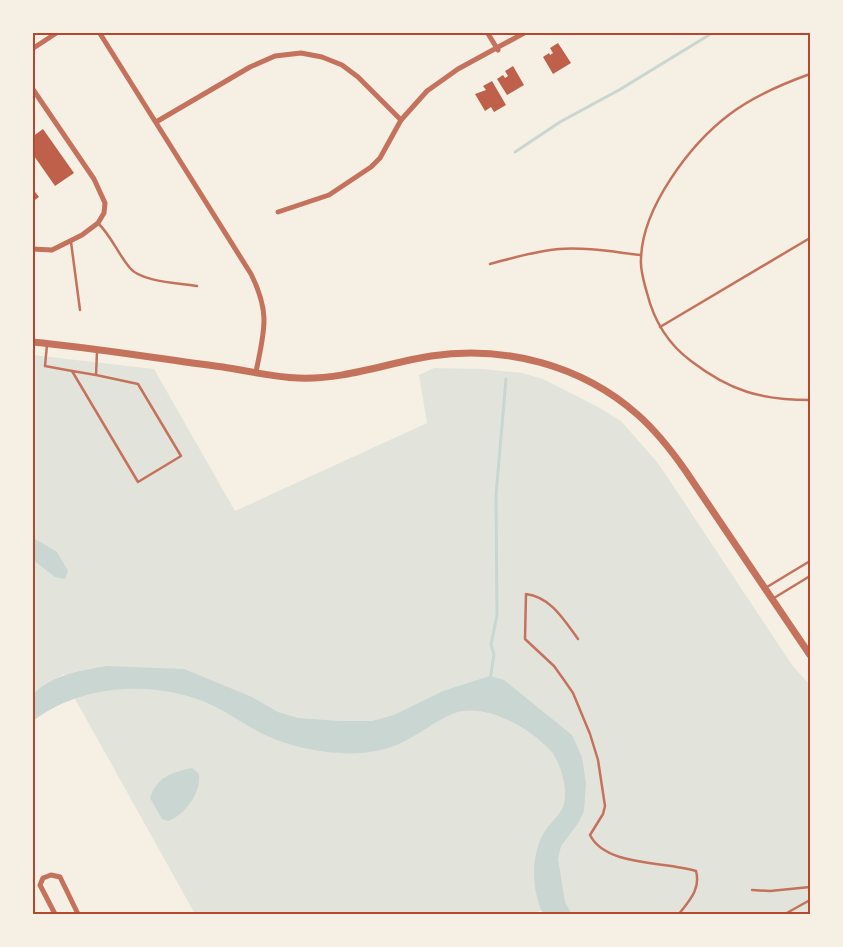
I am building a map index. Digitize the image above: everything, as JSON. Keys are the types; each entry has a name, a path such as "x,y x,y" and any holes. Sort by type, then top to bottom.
{"street":[{"path":"32,50 58,32"},
{"path":"99,32 251,274 260,292 265,321 256,372"},
{"path":"487,32 498,50"},
{"path":"278,212 329,195 371,167 380,158 401,120 426,91 458,69 498,50 526,32"},
{"path":"156,122 250,67 275,56 301,53 322,57 342,65 358,76 401,120"},
{"path":"32,88 102,193 104,210 98,223 71,242 52,250 32,249"},
{"path":"32,100 38,96"},
{"path":"32,342 296,378 343,376 431,356 480,352 520,356 564,370 608,392 652,429 685,470 810,655"},
{"path":"55,914 40,885 43,878 51,875 60,877 78,914"}],"lane":[{"path":"810,74 782,84 755,98 730,114 707,134 670,179 649,224 641,255 647,295 660,328 673,346 685,357 730,387 783,400 810,400"},
{"path":"98,223 110,235 130,269 143,277 197,286"},
{"path":"660,328 810,238"},
{"path":"71,242 80,310"},
{"path":"490,264 536,252 560,249 582,249 641,255"},
{"path":"48,343 44,366 96,375 138,384 182,456 138,482 72,371"},
{"path":"96,375 97,350"},
{"path":"766,588 810,561"},
{"path":"773,599 810,576"},
{"path":"578,639 553,606 533,594 526,594 526,639 554,666 573,693 590,734 598,760 605,806 603,814 590,835 595,845 625,859 696,871 698,880 696,891 679,914"},
{"path":"752,890 770,891 810,887"},
{"path":"785,914 810,900"}],"shaded area":[{"path":"33,355 154,369 235,511 427,423 419,375 434,368 483,369 522,373 543,379 621,421 657,462 792,665 810,685 810,914 572,914 565,903 531,914 195,914 74,697 64,674 33,694"},
{"path":"32,537 57,552 68,571 65,579 55,577 33,560"},
{"path":"107,666 184,669 252,697 278,712 298,718 340,721 372,721 394,715 443,691 490,676 504,680 572,735 582,757 586,783 584,811 579,822 561,846 558,859 565,902 572,914 543,914 539,905 534,876 534,866 541,838 558,815 565,800 561,769 554,755 541,741 505,718 477,711 464,711 452,714 396,745 365,753 322,751 285,743 259,732 205,702 184,695 162,691 139,689 94,693 52,709 33,721 33,694 41,687 67,674"},
{"path":"192,768 199,774 199,781 198,788 191,802 181,813 169,821 162,819 150,798 156,785 161,780 178,771"}],"building":[{"path":"558,43 571,63 553,74 543,57 553,53 550,48"},
{"path":"513,66 524,85 507,95 497,79 503,75 505,78 508,76 505,71"},
{"path":"492,81 506,105 494,112 491,107 485,111 475,94 486,90 483,86"},
{"path":"43,129 74,173 55,186 32,153 32,137"},
{"path":"32,188 39,197 32,202"}],"waterway":[{"path":"515,152 560,122 619,90 714,32"},
{"path":"490,680 494,654 491,645 497,615 496,495 506,379"}]}
